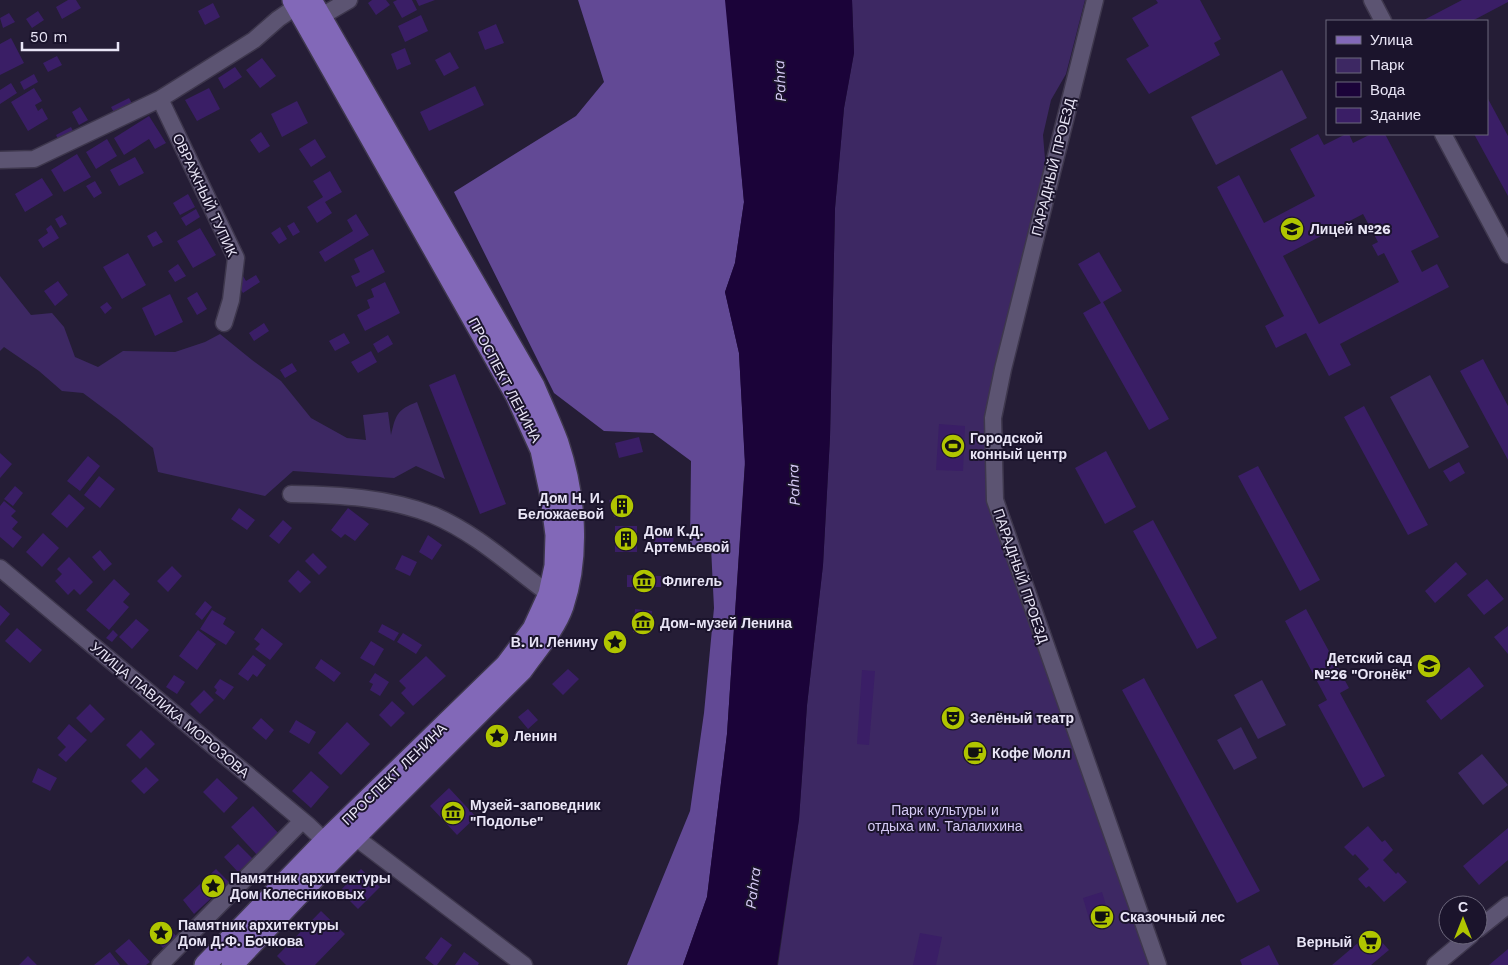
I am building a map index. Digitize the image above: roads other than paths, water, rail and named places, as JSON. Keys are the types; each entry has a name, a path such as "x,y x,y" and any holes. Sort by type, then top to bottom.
{"main road":[{"name":"ПРОСПЕКТ ЛЕНИНА","path":"205,965 331,848 506,665 533,629 549,594 555,566 556,536 551,496 541,450 516,395 305,6"},
{"name":"ПРОСПЕКТ ЛЕНИНА","path":"232,965 331,848 355,837 522,670 549,633 563,607 571,574 573,540 570,492 560,452 534,386 305,6"}],"street":[{"path":"0,160 34,159 160,99 254,40 278,19 305,6 349,0"},
{"name":"ПАРАДНЫЙ ПРОЕЗД","path":"1095,0 1003,370 993,418 995,500 1158,965"},
{"path":"1372,0 1382,20"},
{"name":"ОВРАЖНЫЙ ТУПИК","path":"160,99 236,258 231,300 224,324"},
{"path":"1444,135 1508,255"},
{"path":"291,494 337,495 397,503 434,516 476,540 549,594"},
{"name":"УЛИЦА ПАВЛИКА МОРОЗОВА","path":"0,568 302,821 331,848"},
{"path":"160,965 302,821"},
{"path":"355,837 524,965"},
{"path":"1488,921 1508,904"},
{"path":"1435,965 1459,945"}],"water":[{"name":"Pahra","path":"725,0 852,0 854,53 844,108 835,208 830,437 823,565 807,705 799,819 777,965 683,965 707,897 727,734 745,465 739,353 725,292 735,263 744,202"}],"place":[{"name":"Лицей №26","path":"1292,229"},
{"name":"Городской конный центр","path":"953,446"},
{"name":"Дом Н. И. Беложаевой","path":"622,506"},
{"name":"Дом К.Д. Артемьевой","path":"626,539"},
{"name":"Флигель","path":"644,581"},
{"name":"Дом-музей Ленина","path":"643,623"},
{"name":"В. И. Ленину","path":"615,642"},
{"name":"Детский сад №26 \"Огонёк\"","path":"1429,666"},
{"name":"Зелёный театр","path":"953,718"},
{"name":"Ленин","path":"497,736"},
{"name":"Кофе Молл","path":"975,753"},
{"name":"Музей-заповедник \"Подолье\"","path":"453,813"},
{"name":"Памятник архитектуры Дом Колесниковых","path":"213,886"},
{"name":"Сказочный лес","path":"1102,917"},
{"name":"Памятник архитектуры Дом Д.Ф. Бочкова","path":"161,933"},
{"name":"Верный","path":"1370,942"}],"park label":[{"name":"Парк культуры и отдыха им. Талалихина","path":"945,818"}]}
